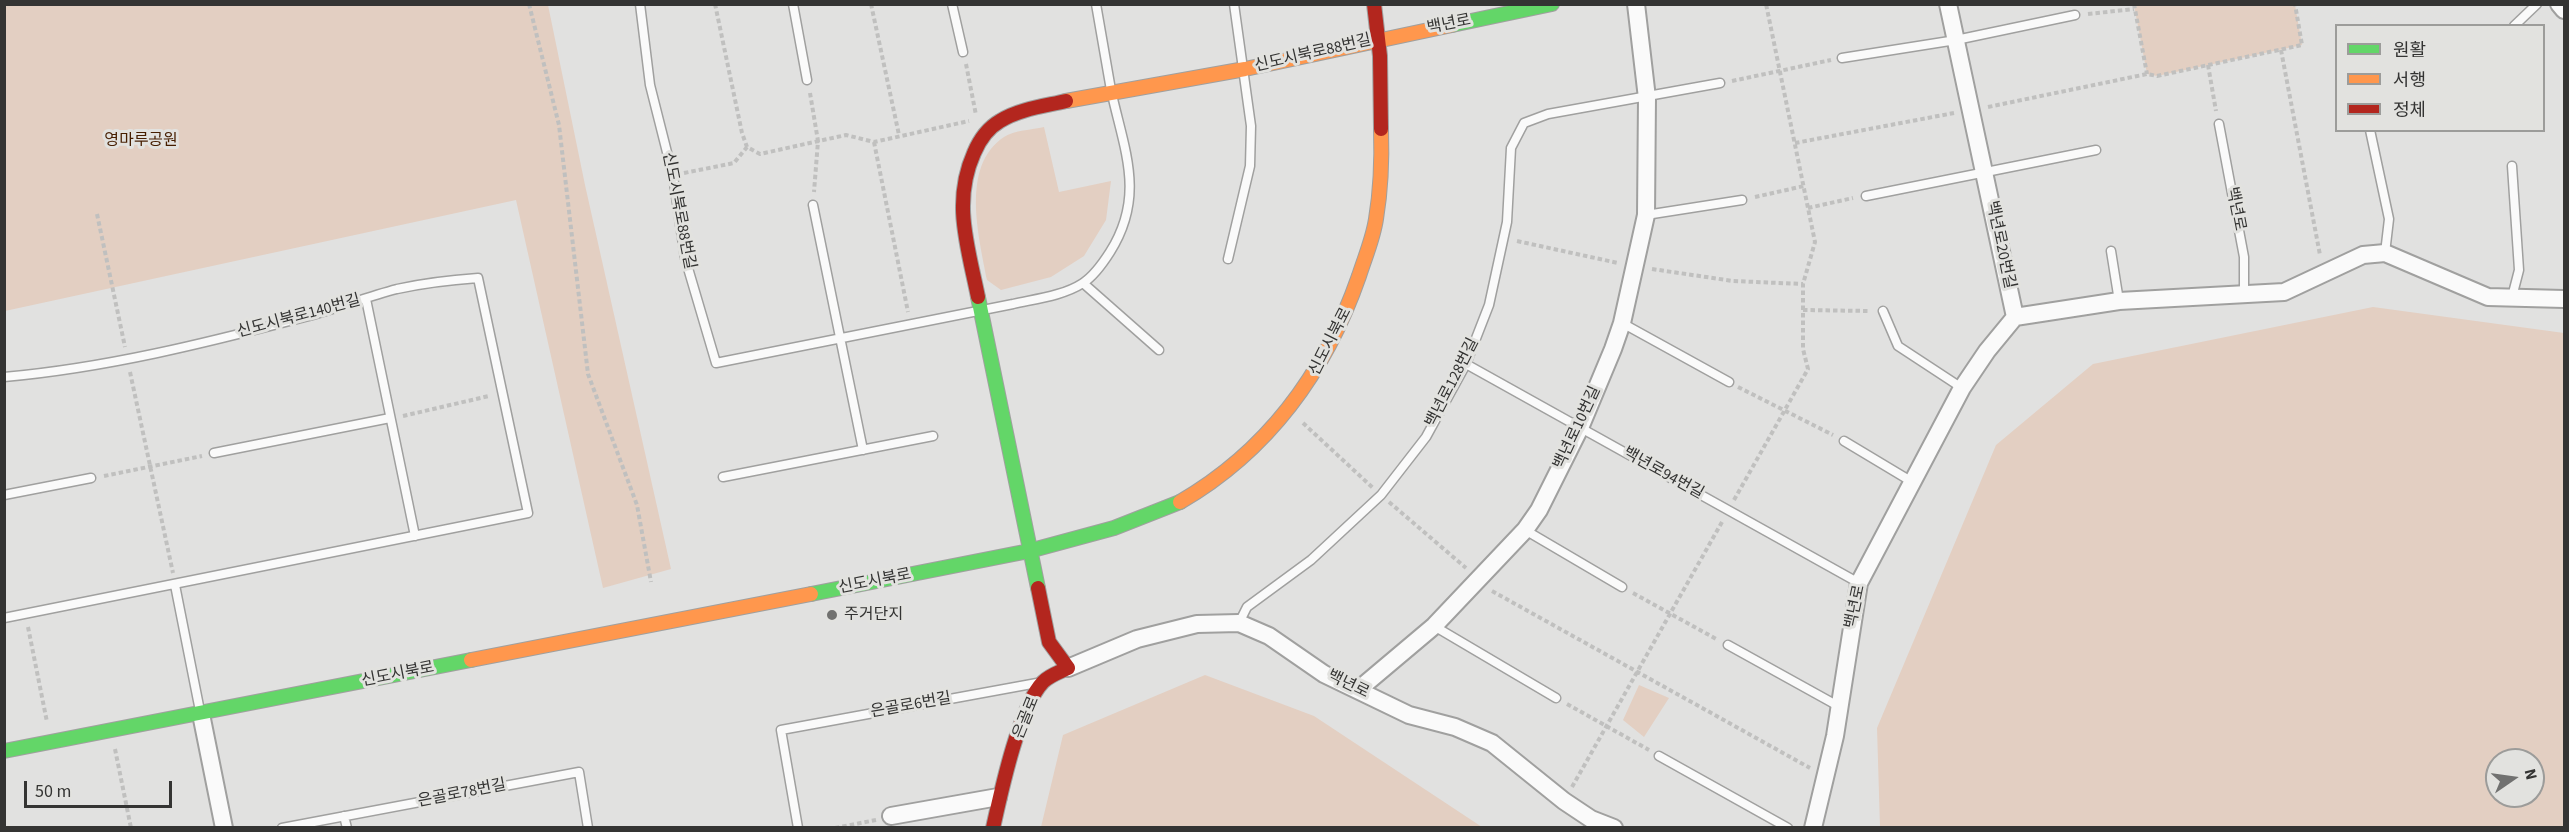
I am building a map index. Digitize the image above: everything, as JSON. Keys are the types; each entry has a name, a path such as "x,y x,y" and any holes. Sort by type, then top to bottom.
{"street":[{"name":"신도시북로","path":"4,751 51,744 1029,551 1123,526 1193,494 1258,445 1289,411 1321,366 1352,301 1376,223 1382,147 1381,39 1374,4"},
{"name":"백년로","path":"1381,39 1552,4"},
{"name":"백년로10번길","path":"1358,690 1434,626 1525,530 1539,510 1580,428 1622,322 1646,215 1647,98 1636,4"},
{"name":"백년로20번길","path":"1948,4 2015,317"},
{"path":"2559,4 2565,10"},
{"name":"신도시북로88번길","path":"1029,551 961,198 966,170 979,141 999,121 1031,109 1112,91 1245,69 1381,39"},
{"path":"2015,317 2119,301 2284,292 2363,255 2385,254 2488,297 2565,299"},
{"name":"백년로","path":"1812,828 1826,777 1840,707 1859,583 1914,483 1962,388 1987,351 2015,317"},
{"path":"1029,551 1049,642 1068,668"},
{"name":"백년로","path":"1068,668 1137,639 1197,624 1239,623 1269,636 1324,674 1409,715 1455,727 1492,743 1564,801 1591,819 1614,828"},
{"name":"은골로","path":"993,828 998,797 1026,714 1042,682 1068,668"},
{"path":"201,714 224,828"},
{"path":"891,816 998,797"}],"lane":[{"name":"신도시북로88번길","path":"640,4 650,85 673,176 685,258 716,363 982,310 1060,292 1083,283 1102,263 1122,233 1130,199 1131,171 1112,91 1096,4"},
{"path":"793,4 807,80"},
{"path":"952,4 963,52"},
{"name":"신도시북로88번길","path":"1228,259 1250,166 1251,126 1245,69 1234,4"},
{"path":"2516,24 2537,4"},
{"path":"1842,58 1956,40 2075,15"},
{"path":"1647,98 1720,83"},
{"name":"백년로128번길","path":"1239,623 1247,607 1311,560 1381,495 1426,437 1466,364 1489,305 1508,222 1511,148 1524,123 1548,114 1647,98"},
{"name":"백년로","path":"2219,124 2244,257 2244,295"},
{"path":"2370,132 2389,219 2385,254"},
{"path":"1866,196 2096,150"},
{"path":"2512,166 2519,270 2512,297"},
{"path":"1646,215 1742,200"},
{"path":"813,205 862,450"},
{"path":"2111,251 2119,301"},
{"name":"신도시북로140번길","path":"4,377 128,358 231,336 394,290 435,281 478,278 528,513 4,618"},
{"path":"1083,283 1159,350"},
{"path":"366,299 415,536"},
{"path":"1883,311 1898,346 1962,388"},
{"path":"1622,322 1730,382"},
{"name":"백년로94번길","path":"1466,364 1859,583"},
{"path":"214,453 390,418"},
{"path":"723,477 933,436"},
{"path":"1844,441 1914,483"},
{"path":"4,495 91,478"},
{"path":"1525,530 1622,587"},
{"path":"175,585 201,714"},
{"path":"1434,626 1556,698"},
{"path":"1728,645 1840,707"},
{"name":"은골로6번길","path":"798,828 781,730 1042,682"},
{"path":"1659,756 1788,828"},
{"name":"은골로78번길","path":"282,828 579,772 588,828"},
{"path":"344,816 347,828"}],"path":[{"path":"529,4 559,125 588,374 638,505 651,582"},
{"path":"715,4 747,147 760,154 846,135 874,142 977,119 963,52"},
{"path":"871,4 899,135"},
{"path":"1564,801 1808,369 1803,349 1803,284 1815,242 1766,4"},
{"path":"2075,15 2134,7 2147,74 2157,76 2302,45 2295,4"},
{"path":"2281,50 2324,274"},
{"path":"1720,83 1842,58"},
{"path":"2208,65 2219,124"},
{"path":"807,80 818,141 813,205"},
{"path":"874,142 911,324"},
{"path":"673,176 734,163 747,147"},
{"path":"1742,200 1804,186"},
{"path":"1808,208 1866,196"},
{"path":"97,214 175,585"},
{"path":"1803,310 1883,311"},
{"path":"1730,382 1844,441"},
{"path":"390,418 502,393"},
{"path":"1289,411 1381,495 1492,591 1826,777"},
{"path":"91,478 214,453"},
{"path":"1622,587 1728,645"},
{"path":"25,614 51,744"},
{"path":"1556,698 1659,756"},
{"path":"112,731 131,828"},
{"path":"835,828 891,816"}],"green space":[{"name":"영마루공원","path":"4,5 548,5 585,185 671,569 603,588 516,200 5,311"},
{"path":"2134,5 2295,5 2302,45 2157,76 2147,74"},
{"path":"1044,127 1059,192 1111,181 1106,220 1084,256 1051,277 1001,290 987,280 977,224 977,184 990,150 1004,137"},
{"path":"2373,307 2564,333 2564,827 1880,827 1877,728 1996,445 2093,364"},
{"path":"1205,675 1314,716 1482,827 1041,827 1063,735"},
{"path":"1639,685 1669,698 1644,737 1623,720"}],"traffic: fast":[{"path":"1452,25 1552,4"},
{"path":"978,297 1038,588"},
{"path":"811,594 1029,551 1114,528 1180,502"},
{"path":"4,751 471,660"}],"traffic: slow":[{"path":"1066,101 1245,69 1452,25"},
{"path":"1180,502 1212,482 1267,433 1311,376 1329,344 1345,311 1373,234 1380,185 1381,129"},
{"path":"471,660 811,594"}],"traffic: jam":[{"path":"1374,4 1380,56 1381,129"},
{"path":"978,297 964,225 963,207 967,171 978,144 992,127 1007,117 1066,101"},
{"path":"993,828 1012,751 1026,710 1043,682 1068,668 1049,642 1038,588"}],"place":[{"name":"주거단지","path":"832,615"}]}
